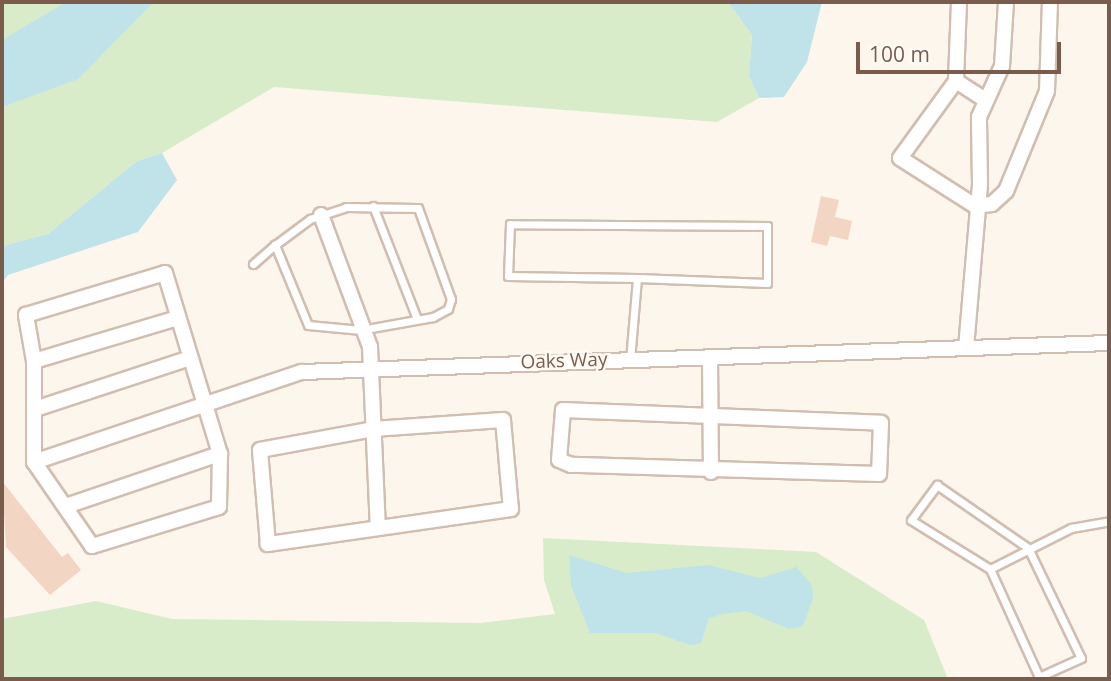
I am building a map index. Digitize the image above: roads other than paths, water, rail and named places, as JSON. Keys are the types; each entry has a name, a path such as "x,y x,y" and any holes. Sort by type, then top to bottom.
{"street":[{"path":"959,2 956,80 900,158 975,206 992,204 1006,191 1046,91 1049,2"},
{"path":"966,348 984,99 1002,66 1006,2"},
{"path":"956,80 984,99"},
{"path":"321,215 361,330 370,346 368,367 378,527"},
{"path":"165,273 190,358 209,406 220,454 219,507 92,546 34,462 34,361 26,315 165,273"},
{"path":"34,361 177,318"},
{"name":"Oaks Way","path":"34,462 209,406 302,372 368,367 1109,343"},
{"path":"35,409 190,358"},
{"path":"710,358 713,417 711,472"},
{"path":"563,411 881,423 879,474 711,472 559,460 563,411"},
{"path":"503,420 511,509 378,527 268,544 260,450 373,429 503,420"},
{"path":"66,506 220,454"}],"lane":[{"path":"373,206 417,319"},
{"path":"253,264 275,245 321,215 373,206 418,208 446,278 451,299 448,309 417,319 361,330 308,325 275,245"},
{"path":"510,224 767,226 767,283 637,278 508,276 510,224"},
{"path":"630,360 637,278"},
{"path":"937,485 1028,548 1081,658 1039,677 990,569 911,520 937,485"},
{"path":"990,569 1071,528 1109,520"}],"water":[{"path":"66,2 154,2 78,79 2,107 2,40"},
{"path":"728,2 822,2 807,62 784,97 759,98 749,76 752,35"},
{"path":"162,153 177,180 138,232 8,275 2,283 2,246 48,234 137,161"},
{"path":"569,555 627,573 709,565 760,578 797,567 812,586 813,598 803,626 789,629 746,611 723,614 709,618 701,643 690,645 656,633 590,633 571,586"}]}
